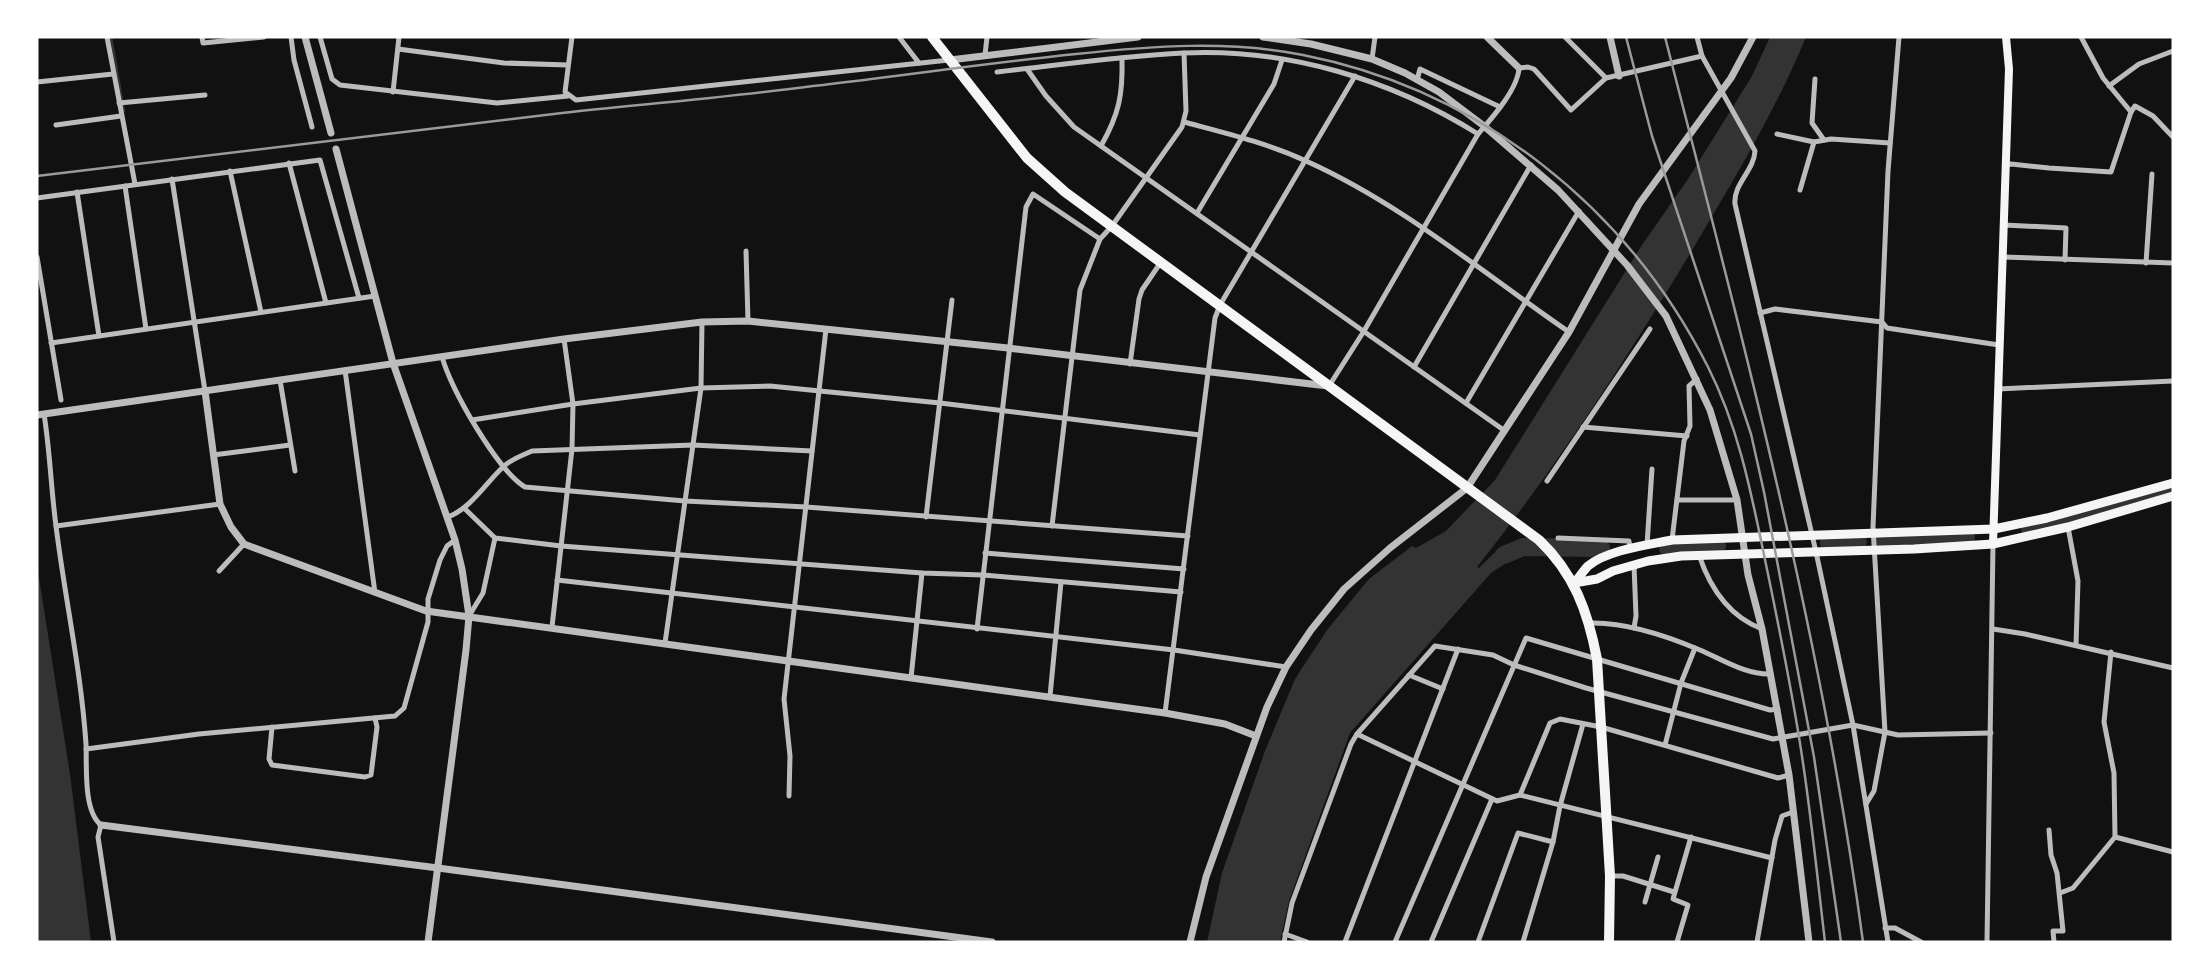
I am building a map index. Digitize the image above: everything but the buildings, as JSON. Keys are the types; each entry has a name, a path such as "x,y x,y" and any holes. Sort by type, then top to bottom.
{"highway":[{"path":"932,37 1027,158 1065,192 1552,552 1574,583 1590,623 1597,659 1608,818 1609,942"},
{"path":"937,37 950,60"}],"main road":[{"path":"1993,544 2009,69 2006,37"},
{"path":"1574,583 1589,565 1630,549 1672,540 1742,540 1994,529 2047,518 2173,483"},
{"path":"1574,583 1597,579 1634,565 1699,555 1993,544 2068,527 2173,496"}],"street":[{"path":"107,37 135,184"},
{"path":"202,37 203,43 264,37"},
{"path":"291,37 294,60 312,127"},
{"path":"305,37 331,133"},
{"path":"320,37 332,79 340,85 497,103 568,96 576,100 1138,37"},
{"path":"393,92 399,37"},
{"path":"568,96 565,92 572,37"},
{"path":"899,37 919,63"},
{"path":"985,55 987,37"},
{"path":"1263,37 1311,44 1372,59 1439,92 1531,165 1579,211 1627,265 1661,309 1697,379 1714,421 1738,500 1744,554 1762,629 1789,775 1809,942"},
{"path":"1372,59 1375,37"},
{"path":"992,942 101,825 94,820 91,811 83,701 39,413 564,339 702,322 748,321 1008,348 1328,386 1364,331 1478,134 1500,107 1519,76 1519,68 1488,37"},
{"path":"1565,37 1605,78"},
{"path":"1610,37 1619,76"},
{"path":"1697,37 1702,56 1755,151 1752,166 1737,189 1734,199 1813,536 1853,725 1888,942"},
{"path":"1190,942 1206,877 1256,736 1286,667 1344,589 1390,548 1466,488 1569,331 1639,204 1731,78 1753,37"},
{"path":"1866,804 1874,791 1885,732 1874,533 1890,143 1899,37"},
{"path":"2081,37 2103,78 2131,112"},
{"path":"398,49 504,63 568,65"},
{"path":"2109,86 2139,64 2173,51"},
{"path":"1052,526 1080,290 1100,239 1112,226 1184,122 1184,53"},
{"path":"997,72 1184,53 1224,53 1282,60 1355,76 1420,101 1478,134"},
{"path":"1519,68 1528,66 1534,69 1571,110 1605,78 1702,56"},
{"path":"1101,146 1118,113 1122,97 1122,58"},
{"path":"1197,213 1274,84 1282,60"},
{"path":"1027,69 1046,96 1074,127 1505,431"},
{"path":"1417,80 1420,69 1500,107"},
{"path":"37,82 113,74"},
{"path":"1165,713 1215,318 1220,305 1355,76"},
{"path":"1815,79 1812,123 1824,140"},
{"path":"119,103 205,94"},
{"path":"2006,165 2111,172 2134,106 2153,116 2173,137"},
{"path":"56,125 121,116"},
{"path":"1184,122 1243,138 1305,160 1376,197 1475,262 1525,302 1569,331"},
{"path":"1777,134 1814,142 1824,140 1890,143"},
{"path":"1800,190 1814,142"},
{"path":"335,149 393,363 448,517 462,569 469,616 428,942"},
{"path":"37,198 320,160 359,298"},
{"path":"289,163 326,303"},
{"path":"1414,367 1531,165"},
{"path":"230,171 261,312"},
{"path":"2146,262 2152,174"},
{"path":"172,179 220,504 231,527 244,544 426,611 1165,713 1225,724 1256,736"},
{"path":"125,186 146,329"},
{"path":"77,192 99,336"},
{"path":"977,629 1008,348 1027,207 1033,194 1100,239"},
{"path":"1466,403 1579,211"},
{"path":"2004,225 2066,228 2065,260"},
{"path":"746,251 748,321"},
{"path":"37,257 61,400"},
{"path":"2003,257 2173,263"},
{"path":"1130,364 1139,299 1161,262"},
{"path":"51,343 375,296"},
{"path":"926,517 952,300"},
{"path":"1760,313 1775,309 1882,322 1887,328 1999,345"},
{"path":"665,643 701,388 702,322"},
{"path":"789,796 790,756 784,699 826,329"},
{"path":"1547,481 1650,330"},
{"path":"552,627 572,449 573,404 564,339"},
{"path":"442,356 444,367 472,420 503,467 515,481 525,487 685,501 1188,536"},
{"path":"345,370 375,593"},
{"path":"1672,540 1684,441 1690,426 1689,386 1697,379"},
{"path":"280,380 295,471"},
{"path":"1998,388 2173,381"},
{"path":"472,420 701,388 770,386 940,403 1200,435"},
{"path":"1583,427 1687,436"},
{"path":"213,455 290,445"},
{"path":"448,517 464,508 514,458 532,451 693,445 812,451"},
{"path":"1647,545 1652,469"},
{"path":"1677,500 1738,500"},
{"path":"56,526 220,504"},
{"path":"464,508 495,538 561,546 922,573 983,575 1181,592"},
{"path":"2068,527 2078,581 2076,645"},
{"path":"469,616 483,593 495,538"},
{"path":"1558,538 1629,541 1630,549"},
{"path":"86,749 199,734 395,716 404,708 428,622 428,599 440,560 454,540"},
{"path":"219,571 244,544"},
{"path":"1987,942 1993,544"},
{"path":"985,553 1184,569"},
{"path":"1699,555 1707,578 1723,603 1749,624 1762,629"},
{"path":"1634,565 1634,628"},
{"path":"911,678 922,573"},
{"path":"557,580 1174,650 1286,667"},
{"path":"1050,696 1061,582"},
{"path":"1590,623 1634,628 1695,648 1756,675 1771,674"},
{"path":"1993,629 2111,652 2173,668"},
{"path":"1395,942 1526,638 1770,710 1778,709"},
{"path":"1284,942 1292,902 1357,734 1435,646 1493,655 1514,666 1773,739 1795,733 1853,725 1898,735 1991,733"},
{"path":"1665,745 1681,684 1695,648"},
{"path":"1345,942 1458,649"},
{"path":"2060,893 2073,888 2115,836 2113,773 2104,722 2111,652"},
{"path":"1409,675 1443,689"},
{"path":"272,727 269,759 272,765 365,777 371,775 377,727 375,718"},
{"path":"1520,795 1550,723 1560,719 1601,727 1778,778 1789,775"},
{"path":"1523,942 1553,842 1583,724"},
{"path":"1357,734 1497,801 1520,795 1772,858"},
{"path":"1431,942 1492,799"},
{"path":"1756,942 1782,816 1793,812"},
{"path":"101,825 98,837 114,942"},
{"path":"2049,830 2051,855 2060,893 2063,931 2053,931 2054,942"},
{"path":"1478,942 1518,833 1553,842"},
{"path":"2115,836 2173,852"},
{"path":"1677,942 1688,905 1673,899 1691,837"},
{"path":"1645,902 1658,856"},
{"path":"1610,876 1623,877 1674,892"},
{"path":"1885,928 1895,928 1921,942"},
{"path":"1285,934 1307,942"}],"shaded area":[{"path":"1770,37 1806,37 1754,144 1644,329 1535,490 1477,567 1494,553 1519,541 1529,552 1491,573 1350,733 1289,901 1280,942 1207,942 1222,873 1265,751 1295,679 1327,630 1369,579 1412,546 1416,548 1446,531 1495,480 1642,245 1688,179 1752,76"},
{"path":"37,565 70,774 91,942 37,942"}],"waterway":[{"path":"111,37 124,111"},
{"path":"2030,529 2173,489"},
{"path":"1882,541 1966,537"},
{"path":"1829,543 1858,542"},
{"path":"1668,548 1717,546"},
{"path":"1504,555 1523,547 1601,548"}],"railway":[{"path":"1626,37 1652,136 1751,434 1814,757 1841,942"},
{"path":"1665,37 1751,374 1803,600 1826,713 1863,942"},
{"path":"37,176 1043,58 1161,47 1246,47 1303,55 1368,72 1430,96 1488,127 1541,164 1591,207 1635,256 1675,309 1708,367 1738,442 1778,621 1803,763 1825,942"}]}
